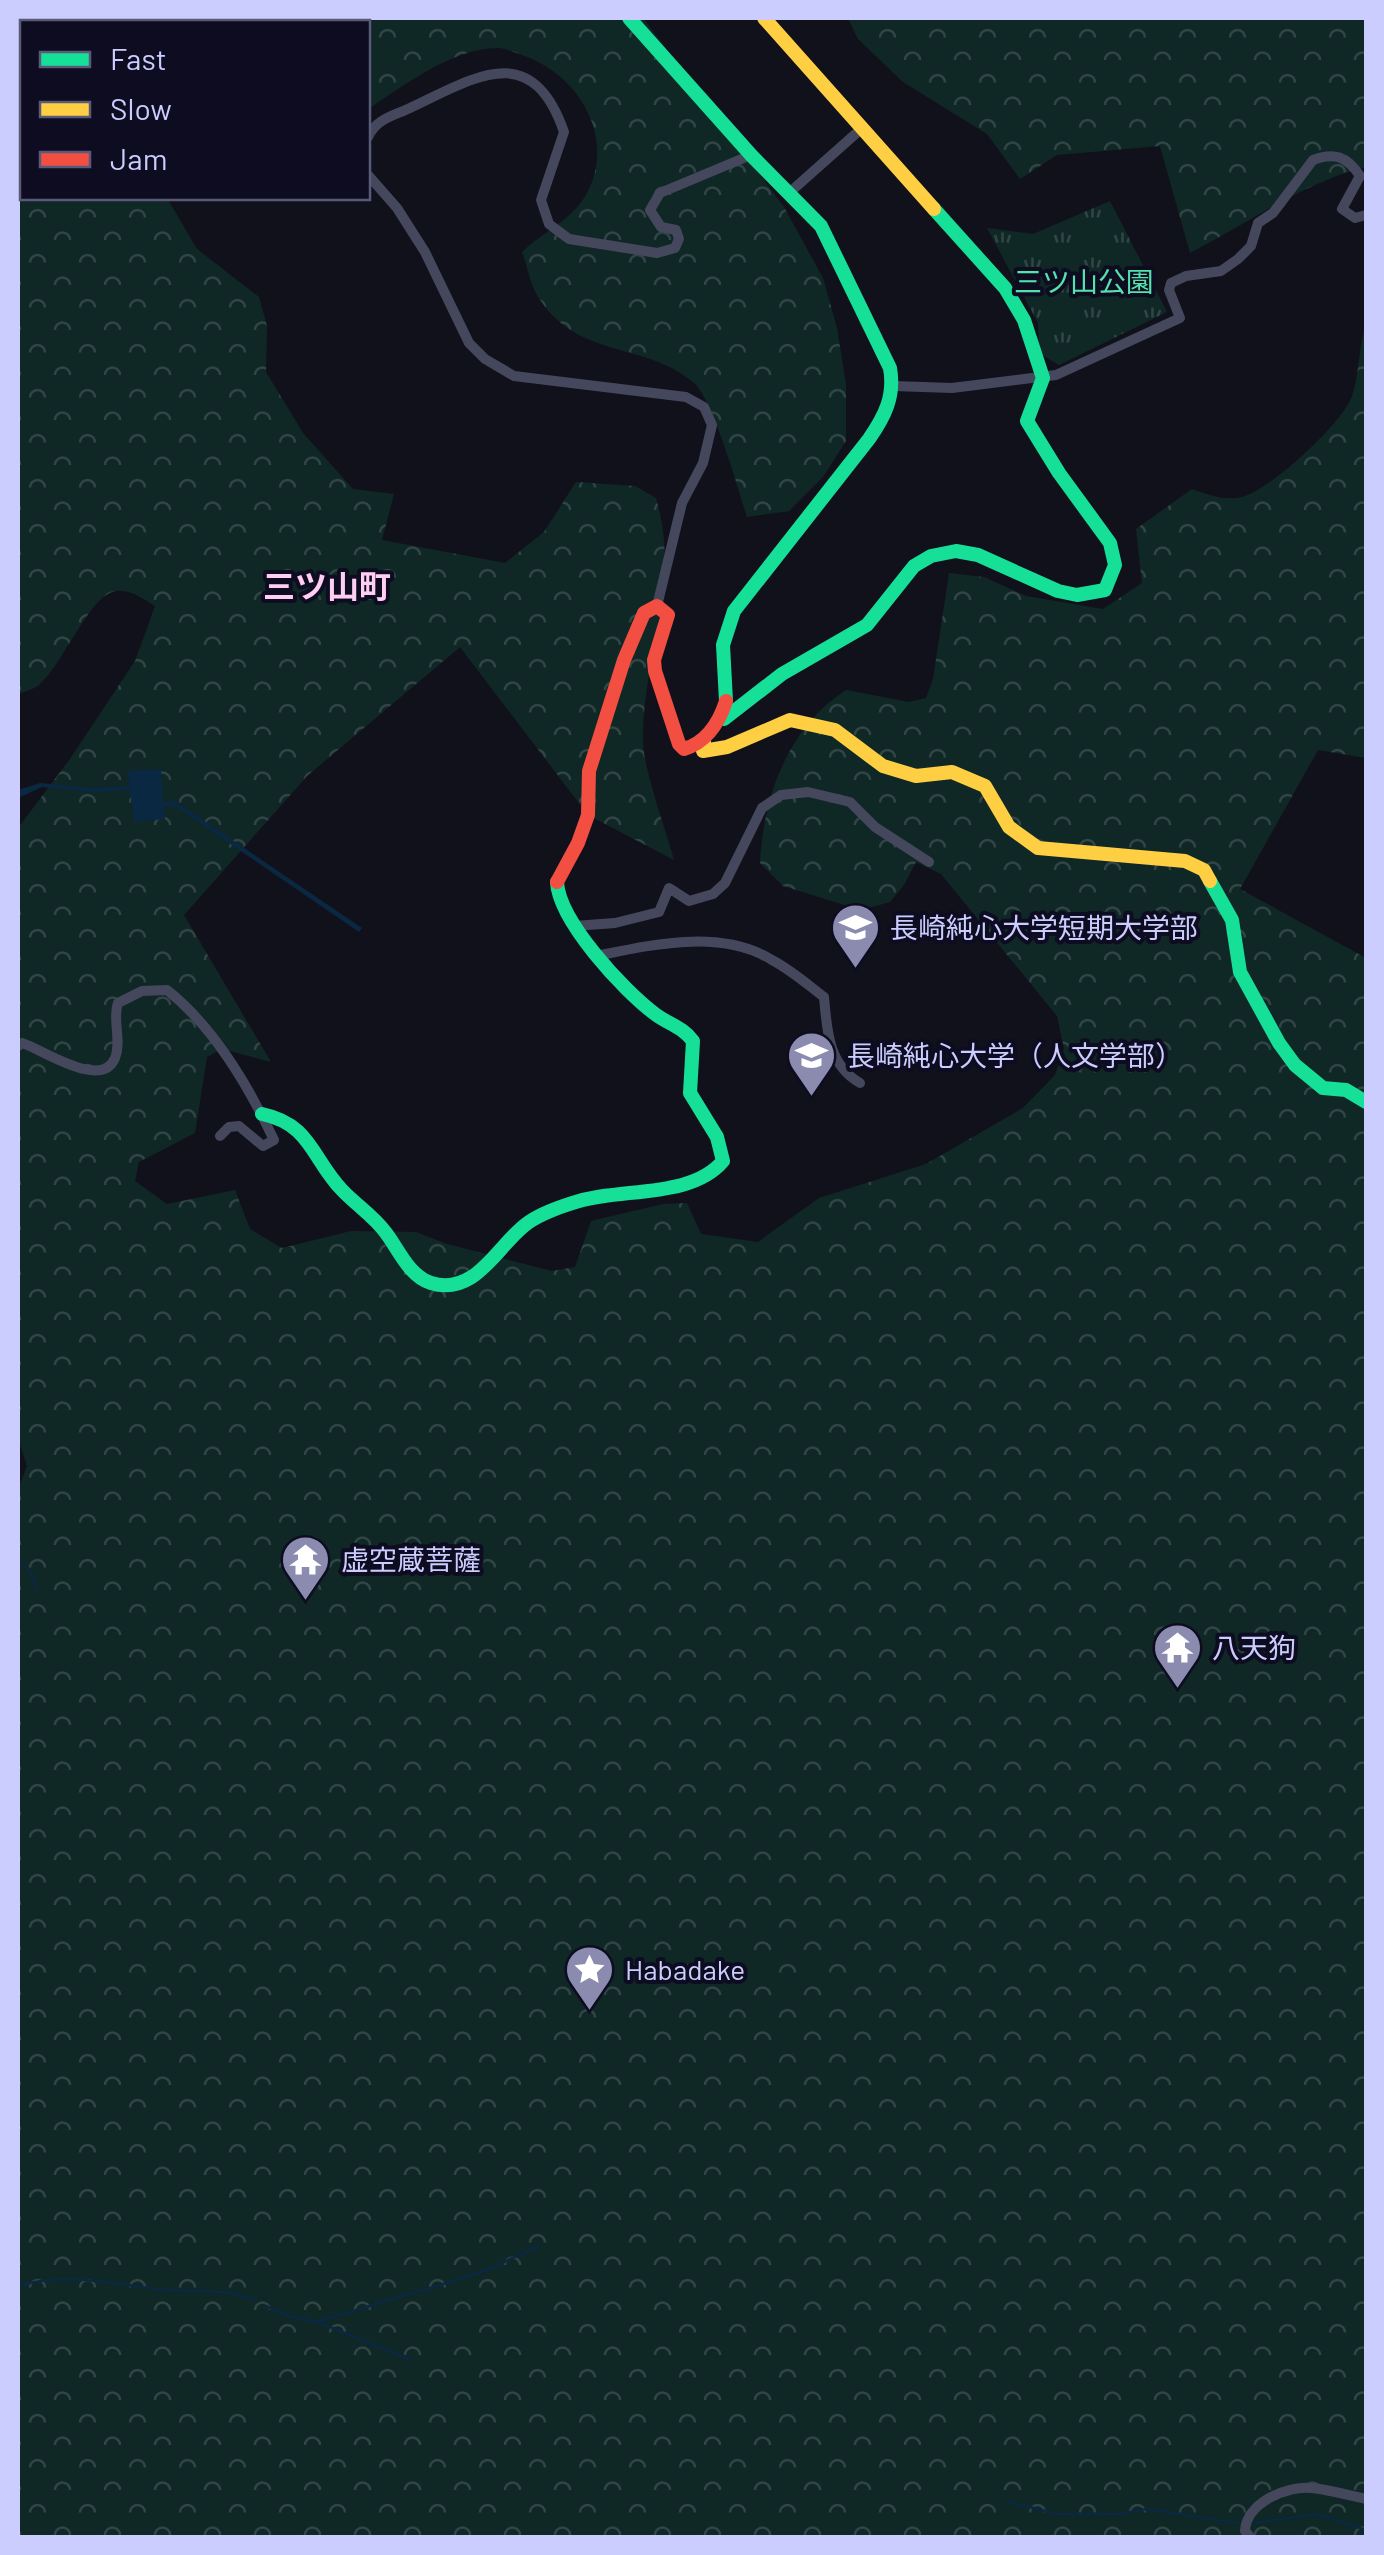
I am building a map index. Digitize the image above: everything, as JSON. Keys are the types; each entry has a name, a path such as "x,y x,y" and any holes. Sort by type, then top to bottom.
{"street":[{"path":"629,18 820,226 886,356 893,386 886,416 740,601 728,623 723,646 726,710 704,741 703,751 728,747 790,720 835,730 883,766 916,776 952,772 985,786 1009,827 1038,848 1184,861 1204,870 1232,920 1240,972 1279,1043 1310,1080 1323,1088 1346,1090 1366,1102"},
{"path":"715,725 782,674 867,625 914,566 932,556 956,552 978,555 1077,595 1105,590 1114,564 1110,543 1027,422 1043,378 1024,320 1006,288 764,18"},
{"path":"370,132 384,118 459,82 498,74 523,76 547,94 564,132 541,200 549,224 570,240 658,253 676,248 680,239 676,230 661,226 650,210 660,193 751,155"},
{"path":"790,194 861,129"},
{"path":"893,386 952,388 1043,378 1180,318 1169,290 1172,283 1186,276 1221,270 1238,259 1251,246 1258,224 1273,213 1313,160 1332,154 1352,162 1360,176 1342,209 1355,218 1366,215"},
{"path":"262,1114 302,1130 335,1183 380,1224 418,1276 431,1284 445,1285 477,1274 492,1264 521,1228 551,1211 588,1198 699,1180 718,1169 722,1162 723,1148 691,1098 689,1080 695,1050 690,1036 653,1012 574,926 564,912 557,880 578,843 588,815 589,771 624,660 644,613 657,606 682,504 709,444 712,426 708,412 686,397 514,376 485,359 469,343 426,252 397,208 370,177"},
{"path":"657,606 668,615 654,660 670,720 684,749 704,741"},
{"path":"574,926 615,924 660,912 669,888 688,901 714,894 738,862 762,808 781,795 808,792 850,802 875,827 928,862"},
{"path":"600,955 660,944 712,942 770,958 824,997 828,1044 848,1077 860,1083"},
{"path":"18,1046 34,1046 79,1068 99,1072 116,1058 118,1003 142,990 167,990 216,1043 262,1114 274,1140 264,1146 239,1126 229,1127 220,1136"},
{"path":"1251,2538 1245,2531 1245,2520 1254,2508 1272,2497 1308,2488 1366,2499"}],"green space":[{"path":"18,18 643,18 784,207 823,278 837,328 846,384 846,441 823,477 789,511 747,517 717,424 693,382 653,360 571,330 553,316 537,295 522,252 583,199 596,168 597,147 586,108 574,91 559,76 522,55 500,48 465,53 430,69 370,108 370,20 20,20 20,200 168,200 197,249 259,297 267,326 266,372 303,433 353,489 394,494 382,540 505,563 544,532 576,482 635,486 656,498 663,530 663,591 644,710 643,741 674,860 588,815 460,647 307,776 184,915 271,1062 222,1049 207,1057 195,1133 139,1162 135,1181 167,1204 235,1190 250,1229 282,1248 351,1231 416,1232 552,1271 575,1267 591,1221 663,1204 687,1203 701,1234 758,1242 819,1198 926,1164 1023,1108 1055,1075 1064,1049 1057,1016 941,874 916,862 890,902 861,910 783,886 760,863 773,789 794,744 826,705 846,690 909,702 926,698 933,679 949,573 984,577 1026,596 1103,609 1142,583 1136,529 1192,489 1232,498 1257,490 1287,469 1332,426 1353,393 1366,324 1366,758 1318,750 1240,889 1366,958 1366,2537 18,2537 18,1489 27,1466 18,1438 18,828 135,661 155,606 124,591 103,597 48,676 18,694"},
{"path":"848,18 1366,18 1366,167 1298,193 1190,253 1160,146 1057,155 1020,179 987,134 903,82 858,39"},
{"name":"三ツ山公園","path":"1110,201 1167,312 1059,365 1039,353 1038,323 987,228 1033,234"}],"water":[{"path":"161,769 163,802 175,801 362,928 359,932 175,806 164,806 165,819 134,822 130,790 90,792 42,787 18,798 18,790 40,783 90,788 129,786 128,771"}],"waterway":[{"path":"18,1559 30,1572 38,1590"},
{"path":"266,2306 316,2322 480,2273 539,2246"},
{"path":"18,2286 73,2279 222,2292 253,2300"},
{"path":"320,2323 411,2360"},
{"path":"1007,2501 1057,2514 1119,2514 1147,2509 1237,2523"},
{"path":"1255,2523 1315,2514 1366,2530"}],"traffic: fast":[{"path":"629,18 751,155 821,226 890,368 890,397 875,430 734,611 723,645 726,701"},
{"path":"724,719 782,674 867,625 914,566 931,556 956,551 978,555 1058,591 1077,595 1105,590 1115,565 1110,543 1027,421 1043,378 1024,320 1005,288 934,209"},
{"path":"1210,881 1232,920 1240,972 1279,1043 1295,1065 1323,1088 1346,1090 1366,1102"},
{"path":"262,1114 301,1134 332,1178 381,1227 405,1262 431,1283 447,1285 474,1275 518,1231 547,1212 597,1197 676,1186 710,1173 723,1161 717,1137 690,1093 693,1041 642,1003 610,972 580,935 560,898 557,882"}],"traffic: slow":[{"path":"764,18 934,209"},
{"path":"704,741 703,751 727,747 790,720 835,730 883,766 916,776 952,772 985,786 1009,827 1038,848 1185,861 1204,870 1210,881"}],"traffic: jam":[{"path":"557,882 588,815 589,771 624,660 644,613 657,606 668,615 654,660 655,671 684,749 711,731 726,701"}],"place":[{"name":"長崎純心大学短期大学部","path":"855,970"},
{"name":"長崎純心大学（人文学部）","path":"812,1098"},
{"name":"虚空蔵菩薩","path":"306,1602"},
{"name":"八天狗","path":"1177,1690"},
{"name":"Habadake","path":"590,2012"}],"district":[{"name":"三ツ山町","path":"327,587"}]}
